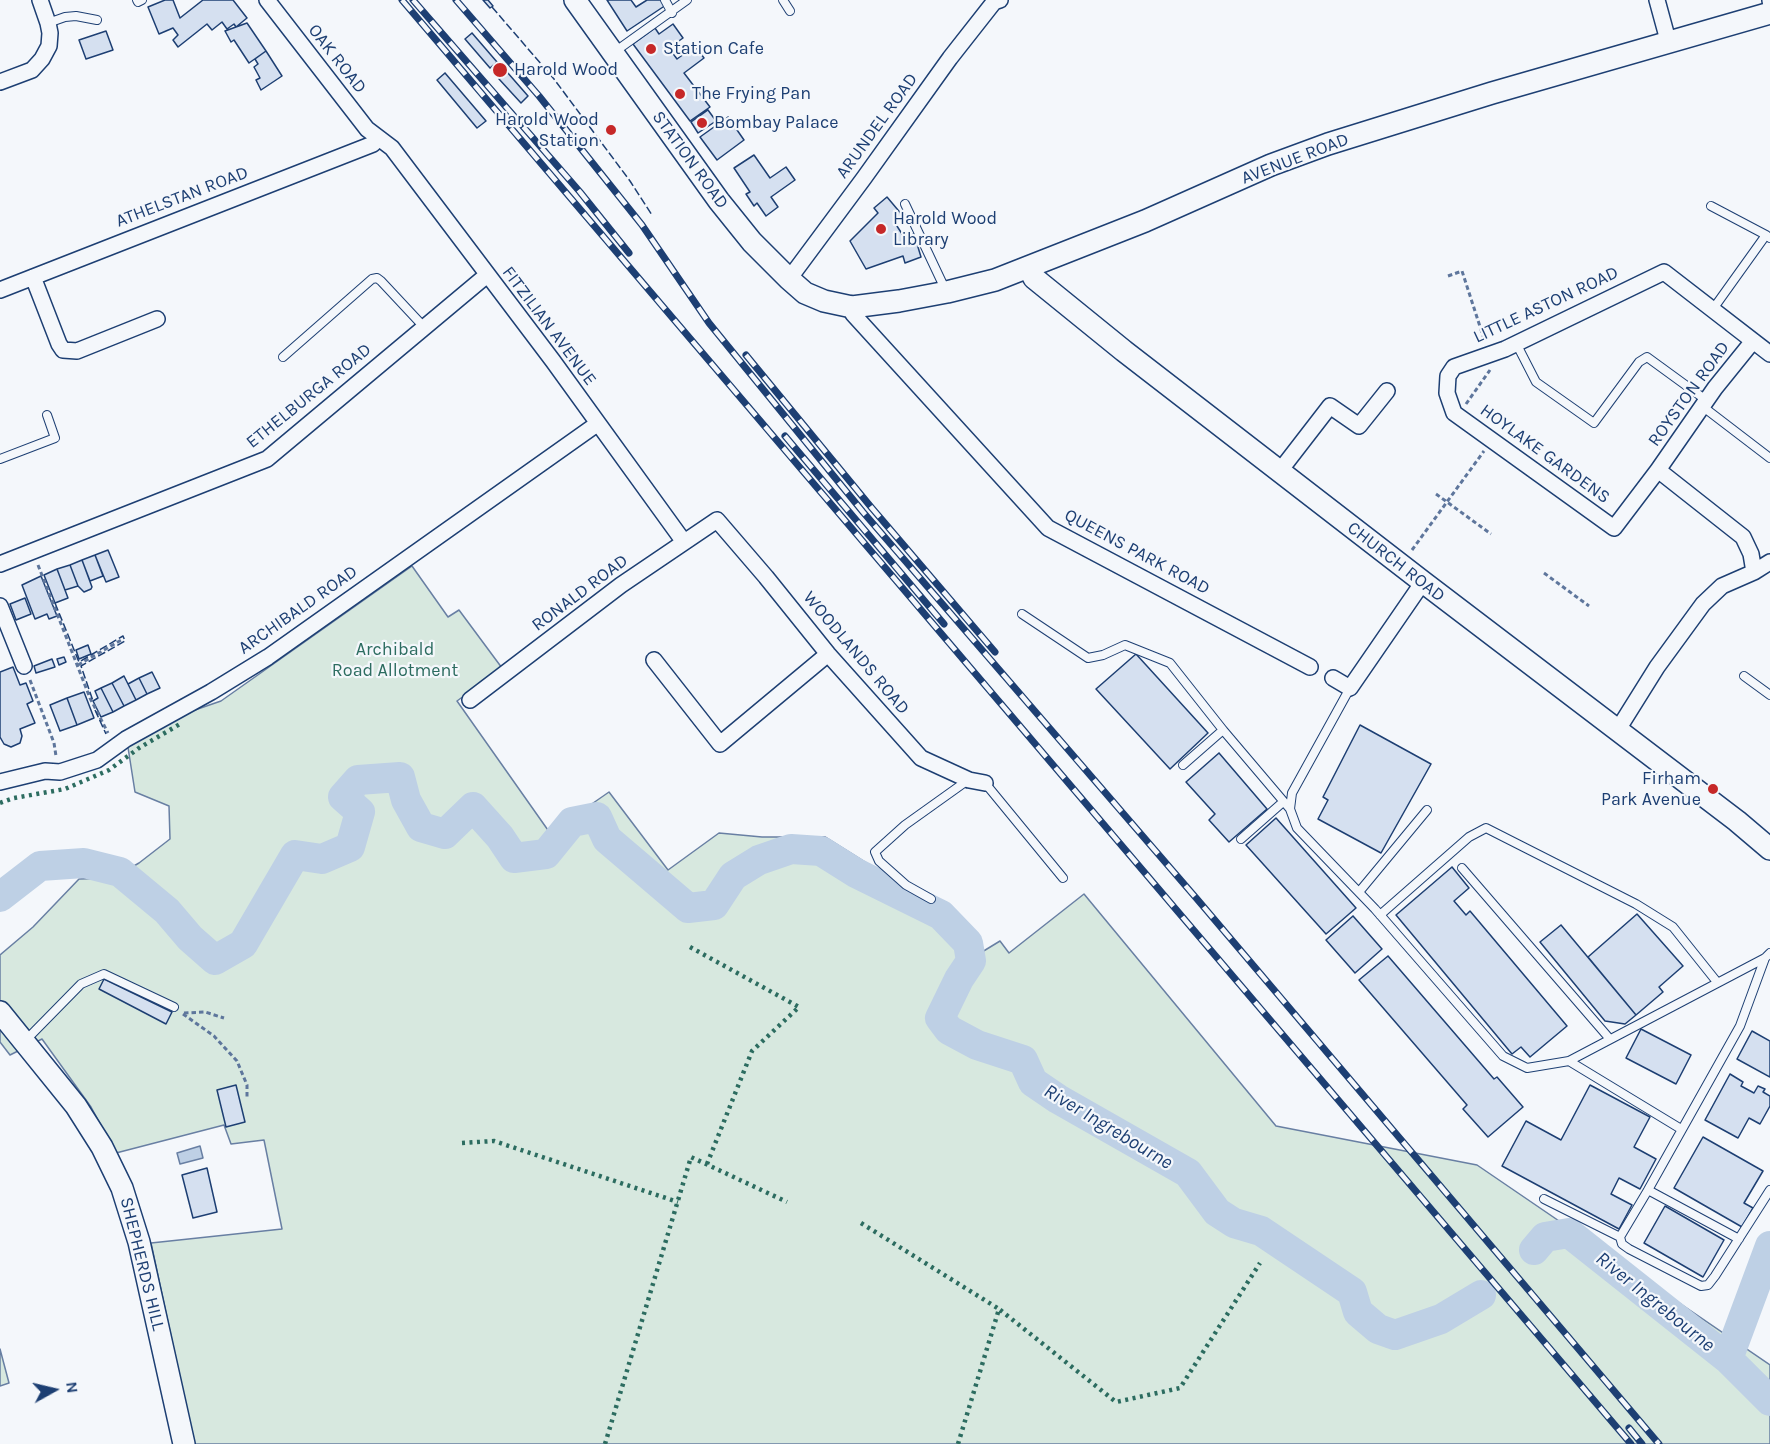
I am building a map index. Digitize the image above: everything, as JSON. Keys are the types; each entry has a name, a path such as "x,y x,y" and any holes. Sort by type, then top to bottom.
{"street":[{"path":"0,82 32,70 49,46 50,33 40,0"},
{"name":"OAK ROAD","path":"267,0 367,129 378,139"},
{"name":"STATION ROAD","path":"575,0 719,201 752,242 789,279 806,292 824,301"},
{"name":"ARUNDEL ROAD","path":"789,279 950,58 994,2 1000,0"},
{"path":"1657,0 1669,44"},
{"name":"AVENUE ROAD","path":"824,301 852,307 947,292 995,280 1145,221 1271,165 1318,148 1492,93 1669,44 1770,13"},
{"name":"FITZILIAN AVENUE","path":"378,139 392,148 684,542"},
{"name":"ATHELSTAN ROAD","path":"0,291 362,148 378,139"},
{"name":"CHURCH ROAD","path":"1029,268 1034,278 1279,472 1737,820 1770,849"},
{"name":"LITTLE ASTON ROAD","path":"1448,376 1454,367 1510,346 1664,272 1713,309"},
{"name":"ETHELBURGA ROAD","path":"0,564 267,459 487,275"},
{"path":"33,278 63,350 77,351 157,320"},
{"name":"QUEENS PARK ROAD","path":"852,307 853,314 1048,528 1310,667"},
{"path":"1713,309 1770,354"},
{"name":"ROYSTON ROAD","path":"1753,341 1704,403 1658,470 1743,537 1751,554 1765,567"},
{"name":"HOYLAKE GARDENS","path":"1448,376 1447,393 1454,413 1614,528 1658,470"},
{"path":"1279,472 1330,406 1359,426 1387,391"},
{"name":"ARCHIBALD ROAD","path":"0,782 45,771 60,772 97,760 115,746 211,692 268,657 597,424"},
{"name":"RONALD ROAD","path":"470,700 621,585 717,520"},
{"name":"WOODLANDS ROAD","path":"717,520 828,654 921,758 969,780 986,783"},
{"path":"1617,731 1702,604 1722,586 1765,567"},
{"path":"1333,678 1350,688 1423,582"},
{"path":"0,606 24,666"},
{"path":"654,660 720,744 828,654"},
{"name":"SHEPHERDS HILL","path":"0,1012 76,1106 102,1147 122,1188 139,1242 184,1444"}],"lane":[{"path":"137,0 138,2 142,0"},
{"path":"665,0 672,13"},
{"path":"612,53 672,13 687,0"},
{"path":"783,0 790,11"},
{"path":"48,23 76,16 97,20"},
{"path":"905,204 947,292"},
{"path":"1711,206 1768,237 1713,309"},
{"path":"283,357 372,279 381,280 424,327"},
{"path":"1510,346 1536,382 1594,423 1639,362 1647,357 1770,458"},
{"path":"0,459 56,438 47,415"},
{"path":"1022,614 1088,658 1103,655 1125,645 1170,663 1222,730 1290,809 1297,828 1380,915 1503,1056 1527,1068 1569,1060 1768,955"},
{"path":"1744,676 1770,695"},
{"path":"1290,809 1292,794 1350,688"},
{"path":"1183,765 1222,730"},
{"path":"931,899 906,885 879,861 875,852 905,825 969,780"},
{"path":"986,783 1063,878"},
{"path":"1241,839 1283,802"},
{"path":"1359,892 1427,810"},
{"path":"1380,915 1469,837 1486,828 1636,904 1673,927 1717,982"},
{"path":"1462,868 1610,1038"},
{"path":"1768,955 1740,1026 1620,1237 1622,1244 1701,1286 1708,1285 1770,1190"},
{"path":"25,1041 81,984 104,974 174,1007"},
{"path":"1569,1060 1682,1129"},
{"path":"1648,1190 1739,1239"},
{"path":"1544,1199 1620,1237"}],"path":[{"path":"1448,276 1462,271 1489,355"},
{"path":"1458,416 1510,346"},
{"path":"1408,555 1492,440"},
{"path":"1436,494 1491,534"},
{"path":"33,552 90,698 115,746"},
{"path":"1544,573 1589,606"},
{"path":"78,665 123,639"},
{"path":"24,666 54,743 60,772"},
{"path":"224,1018 205,1012 181,1012 214,1036 237,1060 247,1085 247,1099"}],"green space":[{"name":"Archibald Road Allotment","path":"412,566 448,617 459,610 502,668 457,701 550,833 609,792 668,870 719,833 762,837 825,837 951,916 972,935 982,952 1000,941 1009,953 1084,894 1276,1126 1477,1165 1770,1365 1770,1444 194,1444 151,1243 282,1229 264,1140 231,1144 224,1125 116,1153 91,1107 42,1039 10,1055 0,1042 0,955 33,927 79,879 113,878 139,863 170,839 169,806 135,792 127,741 163,721 221,701"},
{"path":"0,1349 9,1383 0,1386"}],"water":[{"path":"200,1146 203,1158 180,1164 177,1153"}],"building":[{"path":"165,0 173,0 180,18 203,0 233,0 247,18 236,27 234,24 227,29 222,22 212,30 207,24 178,47 173,40 178,35 173,28 159,34 148,7"},
{"path":"483,0 488,0 493,6 490,8"},
{"path":"607,0 631,0 636,7 647,0 662,0 666,5 627,31"},
{"path":"247,23 266,51 249,63 225,31"},
{"path":"673,24 683,38 669,48 677,59 695,46 704,58 684,73 710,107 690,121 633,44 655,28 659,34"},
{"path":"106,31 113,50 86,59 79,40"},
{"path":"472,33 497,62 490,68 465,39"},
{"path":"266,51 282,76 261,90 256,80 260,78 254,67 258,64 255,59"},
{"path":"507,72 528,96 521,103 499,79"},
{"path":"445,73 486,121 477,128 437,80"},
{"path":"708,110 716,121 698,133 691,122"},
{"path":"728,117 744,140 717,160 700,137"},
{"path":"754,155 770,178 786,167 795,180 771,197 778,207 766,216 757,203 754,206 746,194 750,192 734,168"},
{"name":"Harold Wood Library","path":"887,197 903,216 895,223 904,237 914,234 921,257 905,263 903,256 866,269 850,241 878,213 874,208"},
{"path":"108,550 119,577 106,582 95,555"},
{"path":"95,555 103,576 90,581 82,560"},
{"path":"82,560 92,587 84,592 78,586 70,565"},
{"path":"70,565 78,586 65,590 57,569"},
{"path":"57,569 68,598 55,603 44,575"},
{"path":"41,576 57,616 49,619 47,614 35,619 22,585"},
{"path":"25,598 31,614 16,620 10,604"},
{"path":"88,645 91,654 79,659 76,650"},
{"path":"1136,654 1208,733 1170,769 1096,689"},
{"path":"64,657 66,662 59,665 57,659"},
{"path":"52,659 55,667 36,673 34,666"},
{"path":"13,667 20,685 26,683 33,701 27,704 35,723 20,729 22,736 20,743 11,747 4,744 0,737 0,672"},
{"path":"152,672 160,688 147,694 139,678"},
{"path":"124,676 136,700 124,706 112,683"},
{"path":"139,678 147,694 136,700 128,684"},
{"path":"112,683 124,706 113,712 101,688"},
{"path":"101,688 113,712 101,717 93,701 98,698 95,691"},
{"path":"84,692 94,718 77,725 67,698"},
{"path":"67,698 77,725 60,731 50,705"},
{"path":"1360,725 1431,764 1381,853 1318,819 1328,800 1323,797"},
{"path":"1219,753 1267,809 1229,842 1209,820 1215,814 1186,782"},
{"path":"1276,818 1356,908 1326,934 1246,845"},
{"path":"1452,867 1469,888 1454,901 1466,915 1470,911 1567,1026 1530,1057 1521,1047 1512,1054 1396,915"},
{"path":"1637,914 1683,966 1659,987 1663,992 1636,1015 1588,957"},
{"path":"1353,916 1382,949 1355,973 1326,940"},
{"path":"1561,925 1636,1015 1625,1024 1605,1021 1540,942"},
{"path":"1388,956 1494,1079 1497,1077 1523,1107 1488,1137 1463,1109 1467,1105 1359,980"},
{"path":"104,979 172,1012 166,1024 99,989"},
{"path":"1641,1029 1691,1055 1676,1084 1626,1058"},
{"path":"1752,1031 1770,1041 1770,1077 1737,1059"},
{"path":"1730,1074 1743,1082 1741,1086 1754,1093 1758,1086 1765,1089 1763,1092 1770,1096 1770,1106 1760,1124 1749,1118 1738,1138 1705,1120"},
{"path":"236,1085 245,1122 226,1127 217,1090"},
{"path":"1590,1085 1650,1117 1634,1147 1656,1159 1640,1189 1619,1178 1611,1194 1632,1205 1619,1229 1502,1166 1526,1121 1561,1140"},
{"path":"1703,1137 1763,1171 1744,1203 1753,1208 1742,1227 1674,1188"},
{"path":"207,1168 217,1212 193,1218 182,1175"},
{"path":"1665,1206 1724,1240 1703,1277 1644,1243"}],"waterway":[{"name":"River Ingrebourne","path":"0,897 40,866 84,863 120,872 167,911 190,938 215,960 243,944 295,855 322,859 350,847 360,812 343,797 358,780 400,777 406,800 421,827 445,834 473,807 500,837 514,858 546,854 572,822 597,817 607,839 688,908 714,905 733,876 759,860 791,849 821,851 856,873 941,915 968,943 971,961 959,979 940,1018 949,1030 977,1045 1023,1060 1033,1082 1058,1099 1188,1173 1217,1212 1234,1223 1261,1231 1352,1292 1358,1312 1378,1329 1395,1335 1441,1319 1481,1295"},
{"name":"River Ingrebourne","path":"1534,1250 1545,1237 1569,1233 1728,1359 1770,1401"},
{"path":"1728,1359 1770,1246"}],"railway":[{"path":"402,0 1631,1444"},
{"path":"413,0 580,192 629,253"},
{"path":"456,0 539,96 642,225 709,323 863,512 1197,899 1659,1444"},
{"path":"746,355 871,507 995,652"},
{"path":"785,436 944,624"},
{"path":"1629,1428 1642,1444"}],"hedge":[{"path":"0,803 14,798 65,789 109,770 139,748 180,724"},
{"path":"690,947 799,1007 752,1051 707,1164"},
{"path":"462,1143 494,1141 678,1202"},
{"path":"605,1444 691,1157 787,1202"},
{"path":"861,1223 999,1309"},
{"path":"958,1444 999,1309 1116,1402 1180,1388 1260,1263"}],"fence":[{"path":"492,7 554,79 630,181 652,215"},
{"path":"55,603 79,662 123,636 125,641 81,666 93,701"},
{"path":"95,710 106,734"}],"place":[{"name":"Station Cafe","path":"651,49"},
{"name":"Harold Wood","path":"500,70"},
{"name":"The Frying Pan","path":"680,94"},
{"name":"Bombay Palace","path":"702,123"},
{"name":"Harold Wood Station","path":"611,130"},
{"name":"Harold Wood Library","path":"881,229"},
{"name":"Firham Park Avenue","path":"1713,789"}]}
